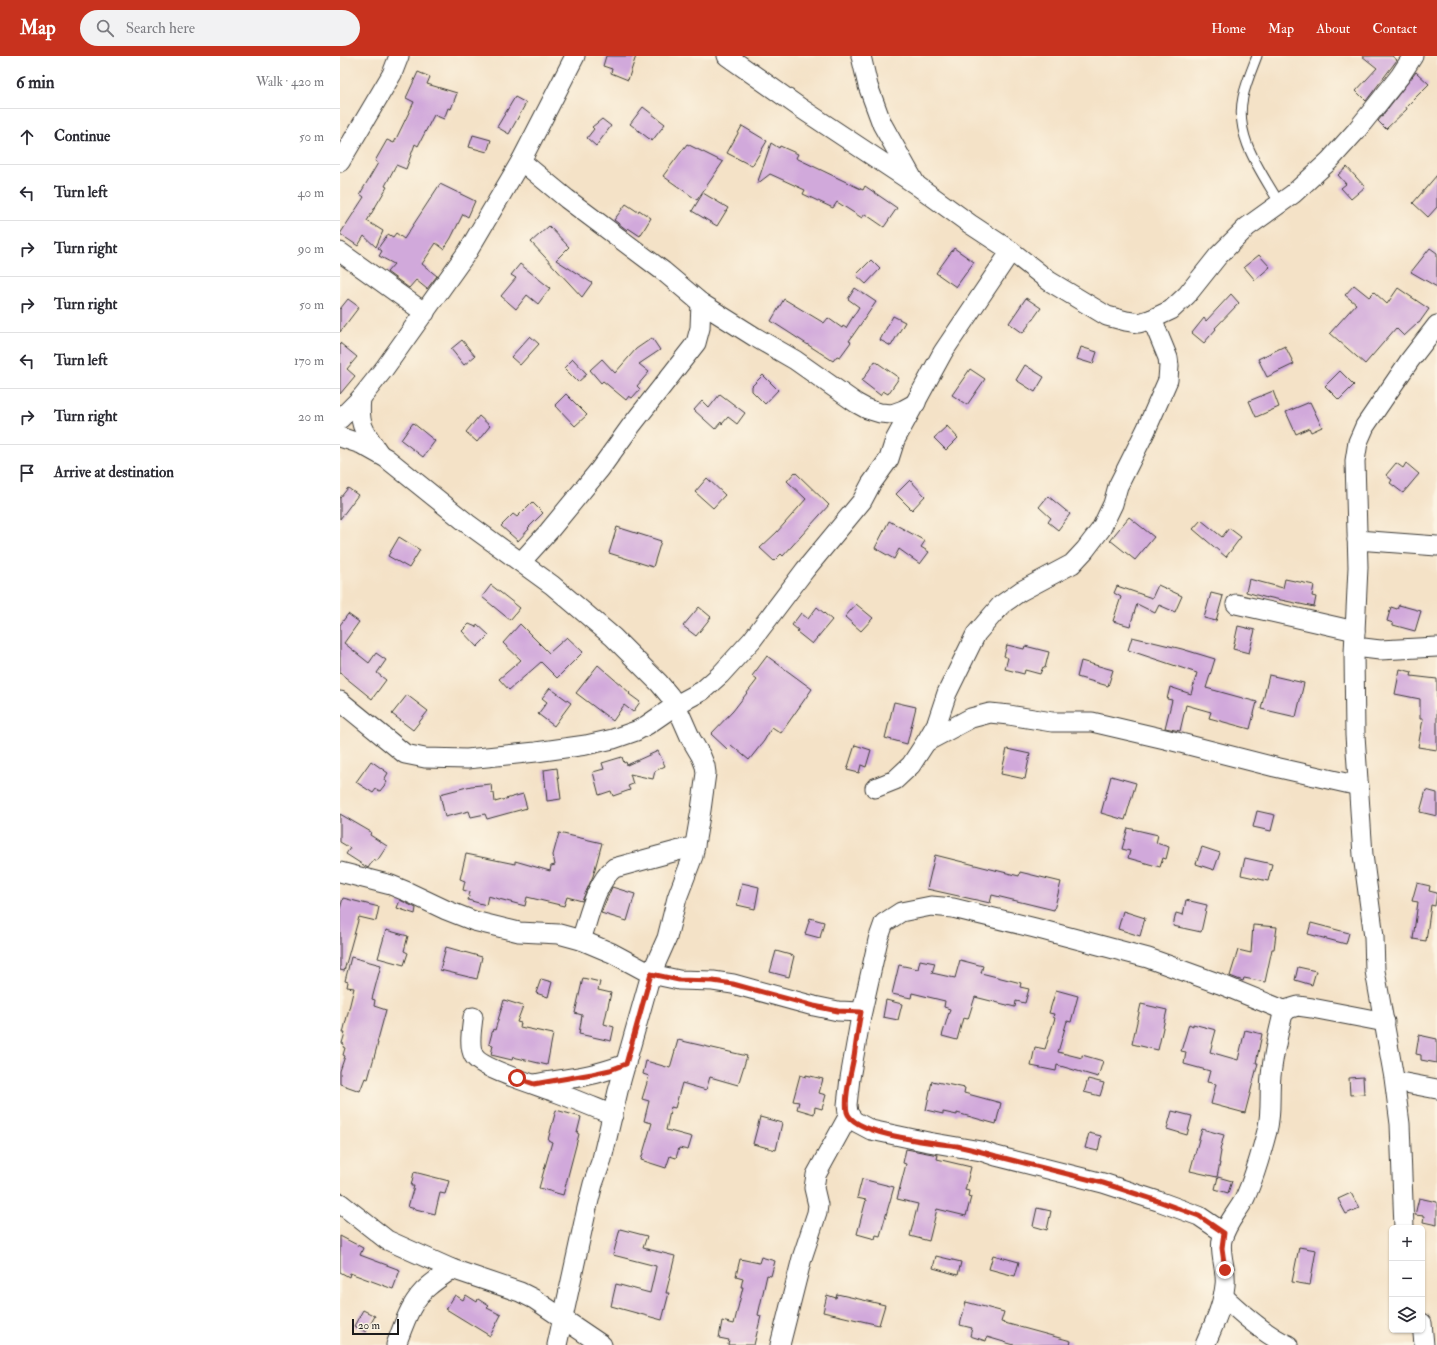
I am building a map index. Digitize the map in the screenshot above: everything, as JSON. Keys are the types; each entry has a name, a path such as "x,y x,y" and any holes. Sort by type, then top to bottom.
{"street":[{"path":"340,162 392,74 399,56"},
{"path":"340,420 361,398 384,369 468,252 521,161 574,56"},
{"path":"727,56 802,109 915,184 1011,252 1049,281 1107,316 1139,323 1152,320 1171,310 1187,295 1218,256 1247,227 1294,194 1329,161 1356,131 1400,76 1413,56"},
{"path":"861,56 868,86 882,124 915,184"},
{"path":"521,161 567,199 663,271 701,302 755,337 795,360 856,403 880,413 892,414 916,403"},
{"path":"340,252 425,313"},
{"path":"340,701 405,754 415,757 467,759 586,745 630,734 711,685 752,640 805,570 862,500 871,484 889,459 895,440 943,352 1011,252"},
{"path":"521,562 549,532 600,469 631,426 696,343 700,328 701,302"},
{"path":"875,788 895,780 911,765 937,723 947,693 976,634 1001,605 1021,591 1072,564 1101,529 1113,504 1118,486 1146,430 1168,380 1168,358 1152,320"},
{"path":"1404,1225 1400,1124 1395,1081 1374,959 1374,937 1363,855 1355,735 1355,639 1358,567 1355,461 1358,442 1365,426 1410,360 1437,325"},
{"path":"361,398 360,419 363,430 380,455"},
{"path":"880,413 895,440"},
{"path":"340,437 361,444 380,455 468,524 552,584 613,637 659,683 676,705 691,739 701,756 706,770 695,846 689,870 675,905 667,938 651,974 626,1064 602,1159 593,1184 587,1208 562,1318 558,1345"},
{"path":"1357,540 1437,546"},
{"path":"1236,604 1355,639 1380,650 1437,648"},
{"path":"926,742 971,718 990,713 1052,722 1092,722 1359,786"},
{"path":"581,940 600,886 605,876 614,868 695,846"},
{"path":"340,872 408,892 474,921 519,932 559,934 581,940 612,953 651,974 679,980 713,981 733,984 814,1006 838,1011 861,1012"},
{"path":"1224,1233 1199,1216 1103,1183 1002,1158 981,1151 871,1130 854,1121 849,1115 847,1105 848,1093 861,1012 878,940 884,923 901,912 931,906 953,908 1129,953 1220,984 1286,1011"},
{"path":"1205,1345 1221,1305 1225,1285 1222,1242 1224,1233 1229,1221 1244,1200 1258,1163 1268,1129 1270,1078 1283,1014 1288,1009 1298,1006 1385,1022"},
{"path":"473,1017 471,1048 474,1057 497,1071 612,1115"},
{"path":"534,1084 579,1077 610,1070 626,1064"},
{"path":"1395,1081 1437,1089"},
{"path":"780,1345 802,1258 817,1213 818,1205 814,1188 816,1175 849,1115"},
{"path":"340,1203 387,1240 452,1269 520,1292 602,1345"},
{"path":"396,1345 412,1307 419,1296 428,1286 452,1269"},
{"path":"1223,1296 1280,1342 1288,1345"}],"lane":[{"path":"1257,56 1243,98 1243,133 1251,155 1280,204"}],"building":[{"path":"606,56 636,56 628,80 611,73 612,69 603,66"},
{"path":"1362,56 1392,56 1397,60 1366,101 1356,91 1377,68"},
{"path":"418,72 430,77 427,84 457,93 451,109 448,108 444,119 434,115 418,146 415,144 406,169 396,165 385,186 387,187 367,221 383,231 376,247 364,236 358,246 340,234 364,197 360,194 378,163 375,161 387,140 394,143 414,102 406,98"},
{"path":"1416,72 1429,84 1406,107 1407,109 1386,129 1378,121"},
{"path":"515,97 526,103 509,134 497,127"},
{"path":"643,107 665,124 652,141 630,124"},
{"path":"602,119 611,126 596,146 587,138 594,129 592,127"},
{"path":"742,126 767,141 752,166 727,153"},
{"path":"473,135 491,140 487,152 469,147"},
{"path":"771,143 779,148 780,146 798,154 796,158 863,190 865,186 897,208 884,227 865,214 862,218 837,202 833,208 803,194 805,190 770,174 757,184"},
{"path":"687,144 723,162 697,200 663,176"},
{"path":"1347,167 1365,187 1351,199 1341,188 1346,184 1338,175"},
{"path":"1437,175 1437,207 1428,217 1413,203"},
{"path":"440,184 475,201 468,217 463,214 444,249 436,243 422,264 437,276 427,289 416,280 409,288 387,272 394,264 379,256 382,251 378,248 388,234 393,237 396,233 404,239"},
{"path":"703,193 728,208 717,226 692,211"},
{"path":"626,204 651,218 640,236 628,228 627,230 614,220"},
{"path":"549,226 569,247 556,260 592,283 582,297 531,242"},
{"path":"954,248 974,262 956,287 936,273"},
{"path":"1430,248 1437,253 1437,287 1411,272"},
{"path":"1259,255 1270,267 1255,280 1244,267"},
{"path":"871,260 880,269 866,284 856,275"},
{"path":"520,264 550,288 538,304 527,295 516,309 501,296 516,278 511,275"},
{"path":"1354,285 1369,297 1374,292 1387,304 1398,288 1429,309 1419,323 1404,336 1396,328 1365,364 1330,333 1356,304 1345,295"},
{"path":"855,288 876,302 849,341 851,342 840,357 837,356 833,361 771,321 784,299 824,323 828,318 842,328 843,326 846,328 859,307 848,299"},
{"path":"1231,294 1239,303 1215,328 1216,329 1204,343 1192,333 1204,318 1206,321"},
{"path":"1026,298 1041,308 1023,333 1009,323"},
{"path":"348,299 359,307 340,332 340,309"},
{"path":"893,316 905,322 891,346 880,340"},
{"path":"530,336 539,344 520,365 511,357"},
{"path":"652,338 660,350 639,364 649,372 637,386 640,389 632,398 629,396 626,400 603,381 601,383 590,370 602,359 615,373 636,349"},
{"path":"462,340 475,356 464,365 451,349"},
{"path":"340,343 357,357 347,369 355,376 340,394"},
{"path":"1285,346 1294,364 1267,377 1258,359"},
{"path":"1081,347 1097,352 1093,364 1077,359"},
{"path":"573,359 587,374 578,382 564,368"},
{"path":"875,361 899,378 888,394 883,391 880,395 862,381"},
{"path":"1025,365 1044,377 1035,392 1016,380"},
{"path":"970,369 985,379 967,405 952,395"},
{"path":"1340,371 1354,385 1339,400 1325,386"},
{"path":"763,375 778,390 765,404 752,391 752,386"},
{"path":"1273,391 1279,407 1256,417 1249,401"},
{"path":"566,394 587,415 575,426 555,405"},
{"path":"720,394 745,413 737,424 728,417 715,429 694,410 702,401 709,408"},
{"path":"1310,402 1322,427 1311,432 1309,428 1296,434 1286,412"},
{"path":"479,416 490,426 477,442 466,432"},
{"path":"413,423 435,441 423,457 401,440"},
{"path":"947,426 958,438 946,450 934,438"},
{"path":"1396,463 1403,468 1406,463 1419,474 1403,493 1390,483 1392,480 1386,475"},
{"path":"795,472 829,505 783,556 781,554 774,561 760,548 777,532 806,499 787,481"},
{"path":"707,478 725,495 713,508 695,492"},
{"path":"910,480 925,496 912,510 896,494"},
{"path":"348,488 358,495 340,519 340,498"},
{"path":"1048,496 1070,514 1058,530 1048,522 1051,518 1039,507"},
{"path":"532,502 543,513 518,541 501,526 513,514 517,517"},
{"path":"1129,517 1154,537 1135,560 1110,540"},
{"path":"1201,520 1222,537 1229,528 1241,537 1226,557 1193,529"},
{"path":"889,521 925,541 921,547 929,552 920,564 899,549 894,559 875,548"},
{"path":"617,527 661,541 653,567 609,553"},
{"path":"399,537 420,550 409,568 388,556"},
{"path":"1249,579 1283,588 1285,579 1314,585 1312,596 1316,597 1314,607 1267,598 1246,592"},
{"path":"491,585 520,608 510,620 482,597"},
{"path":"1158,585 1182,596 1175,612 1159,605 1155,613 1137,604 1130,626 1113,621 1121,597 1114,593 1117,586 1152,598"},
{"path":"1211,593 1223,596 1216,621 1204,618"},
{"path":"856,604 873,618 861,631 845,617"},
{"path":"1399,605 1421,611 1415,631 1393,625 1393,623 1387,621 1391,607 1397,609"},
{"path":"699,607 711,617 696,636 683,626"},
{"path":"817,607 832,620 812,644 797,632 798,630 792,625 801,613 808,619"},
{"path":"348,614 359,622 344,643 369,663 376,653 386,660 377,673 386,680 372,699 340,673 340,625"},
{"path":"469,624 476,627 477,624 489,635 477,647 462,631"},
{"path":"520,624 549,653 567,637 583,652 557,678 541,662 509,690 499,679 521,660 503,643"},
{"path":"1238,626 1255,630 1249,653 1233,649"},
{"path":"1132,637 1182,649 1215,659 1206,688 1257,702 1250,729 1209,718 1211,712 1186,705 1180,731 1165,728 1172,700 1167,699 1170,687 1191,694 1197,673 1128,650"},
{"path":"1007,645 1024,649 1025,646 1049,652 1045,668 1043,667 1040,674 1025,670 1024,674 1005,669 1008,658 1004,656"},
{"path":"767,656 812,689 781,733 772,727 764,741 749,760 731,745 727,749 711,734 733,711 757,680 752,676"},
{"path":"1081,661 1113,670 1108,686 1077,677"},
{"path":"598,665 630,693 629,694 640,702 633,712 624,705 613,721 576,693"},
{"path":"1400,669 1412,672 1411,676 1437,679 1437,750 1418,747 1423,719 1420,719 1420,699 1395,694"},
{"path":"1269,675 1304,683 1296,717 1261,709"},
{"path":"550,688 571,703 554,726 538,714 547,702 542,698"},
{"path":"407,695 428,711 413,730 392,714"},
{"path":"894,702 916,707 907,744 885,738"},
{"path":"855,745 871,750 866,767 861,765 859,773 847,770"},
{"path":"1007,749 1030,754 1025,779 1001,774"},
{"path":"658,751 665,766 655,771 653,779 630,774 633,784 628,786 630,790 613,796 611,791 599,795 593,772 604,769 602,763 622,757 624,763 626,762 627,765"},
{"path":"371,761 388,773 384,780 387,782 380,791 376,789 373,793 356,782"},
{"path":"557,768 561,799 547,801 544,770"},
{"path":"1111,776 1136,783 1125,820 1101,813"},
{"path":"491,784 495,802 523,794 527,808 487,819 485,814 471,817 469,811 445,817 440,794 471,786"},
{"path":"1426,790 1437,793 1437,816 1420,812"},
{"path":"1257,811 1275,815 1271,831 1253,827"},
{"path":"340,814 371,832 370,835 387,846 377,861 374,859 368,868 346,854 350,848 340,842"},
{"path":"1128,828 1158,835 1156,843 1169,847 1166,859 1163,858 1160,867 1128,858 1130,851 1122,849"},
{"path":"559,833 602,843 593,876 582,901 567,897 564,906 527,897 525,906 488,896 486,905 468,900 470,892 463,890 465,881 460,879 466,854 515,864 515,861 550,871 551,866 555,865 553,855"},
{"path":"1202,847 1220,853 1214,870 1196,864"},
{"path":"935,855 1019,876 1020,872 1061,882 1054,910 992,895 990,903 927,889"},
{"path":"1245,858 1272,864 1268,881 1241,875"},
{"path":"742,883 759,887 755,909 737,905"},
{"path":"1417,883 1430,886 1429,891 1437,893 1435,906 1431,905 1426,941 1413,939 1418,902 1412,901"},
{"path":"612,887 635,894 627,921 601,913"},
{"path":"343,898 379,907 376,921 359,917 344,971 340,970 340,909"},
{"path":"400,900 416,908 415,914 397,908"},
{"path":"1186,900 1207,905 1201,932 1173,926 1176,913 1183,915"},
{"path":"1123,911 1145,918 1140,936 1118,929"},
{"path":"810,918 824,922 820,938 805,934"},
{"path":"1311,923 1349,933 1346,944 1308,934"},
{"path":"1253,925 1277,927 1274,949 1272,949 1265,982 1244,978 1243,981 1230,976 1238,950 1251,953"},
{"path":"386,930 408,936 404,951 408,953 404,965 378,958"},
{"path":"446,947 482,957 477,979 440,970"},
{"path":"776,951 794,956 789,977 770,972"},
{"path":"351,957 381,965 372,999 375,1000 374,1006 386,1010 368,1079 365,1078 360,1091 340,1084 340,1071 345,1056 343,1055 345,1048 343,1047 344,1044 342,1043 345,1033 343,1033 354,988 347,987 348,982 345,981"},
{"path":"920,960 935,963 932,973 955,978 960,960 983,966 981,973 1021,983 1020,987 1029,989 1025,1003 1016,1001 1015,1007 975,997 968,1019 963,1018 957,1040 942,1036 950,1009 944,1007 945,1001 912,993 911,998 892,994 899,965 918,969"},
{"path":"1298,967 1316,971 1312,985 1295,980"},
{"path":"583,978 600,982 598,990 611,993 604,1024 614,1027 611,1041 579,1034 582,1015 575,1013"},
{"path":"541,979 552,982 548,997 536,993"},
{"path":"1056,990 1078,996 1071,1022 1067,1021 1058,1052 1082,1058 1082,1055 1103,1061 1098,1077 1057,1065 1056,1071 1031,1066 1035,1047 1045,1049 1055,1018 1053,1017 1054,1014 1049,1013"},
{"path":"504,1000 523,1006 517,1022 521,1023 520,1027 553,1034 547,1065 513,1057 512,1060 491,1055 493,1045 489,1044"},
{"path":"886,1000 902,1004 898,1020 883,1017"},
{"path":"1141,1004 1167,1010 1158,1050 1132,1044"},
{"path":"1189,1024 1216,1030 1210,1052 1238,1060 1245,1030 1262,1034 1256,1063 1258,1063 1245,1113 1211,1104 1216,1084 1207,1082 1210,1071 1184,1064 1186,1052 1181,1051"},
{"path":"1419,1035 1437,1039 1437,1063 1421,1060 1421,1055 1416,1054"},
{"path":"678,1040 747,1056 738,1085 710,1077 706,1090 682,1083 675,1108 671,1107 666,1130 692,1137 688,1150 679,1148 676,1158 670,1156 666,1168 641,1160 652,1123 644,1121 649,1101 642,1099 649,1076 643,1074 646,1061 670,1068"},
{"path":"800,1075 823,1079 819,1093 826,1095 822,1109 815,1107 814,1114 797,1109 799,1102 793,1101"},
{"path":"1363,1077 1364,1094 1350,1095 1349,1078"},
{"path":"1088,1079 1104,1083 1100,1096 1084,1092"},
{"path":"932,1081 965,1088 964,1093 1001,1103 996,1124 957,1113 957,1115 943,1112 943,1114 926,1110"},
{"path":"556,1110 581,1117 577,1133 579,1134 563,1195 539,1188 552,1142 548,1140"},
{"path":"1172,1111 1192,1116 1187,1135 1167,1129"},
{"path":"760,1117 782,1123 776,1150 753,1144"},
{"path":"1202,1129 1224,1135 1220,1150 1220,1163 1217,1177 1190,1171"},
{"path":"1089,1133 1101,1136 1098,1151 1085,1148"},
{"path":"906,1149 938,1155 937,1159 971,1167 965,1190 969,1191 968,1196 971,1197 966,1216 937,1209 929,1241 910,1236 918,1204 897,1199 906,1164 903,1163"},
{"path":"414,1172 449,1181 445,1194 440,1193 435,1214 408,1207 414,1186 411,1186"},
{"path":"1218,1177 1232,1181 1228,1193 1215,1189"},
{"path":"862,1179 894,1187 880,1236 876,1235 875,1239 857,1234 866,1200 857,1198"},
{"path":"1351,1193 1359,1208 1346,1214 1338,1199"},
{"path":"1419,1198 1437,1202 1437,1225 1423,1222 1424,1216 1415,1215"},
{"path":"1037,1208 1051,1211 1047,1230 1033,1226"},
{"path":"620,1229 647,1236 643,1248 675,1256 666,1293 669,1293 662,1320 611,1306 616,1284 650,1293 656,1267 613,1255"},
{"path":"340,1236 363,1248 360,1255 400,1270 393,1289 350,1273 349,1277 340,1272"},
{"path":"1299,1247 1316,1250 1310,1285 1292,1282"},
{"path":"993,1255 1019,1262 1015,1276 989,1269"},
{"path":"936,1256 961,1262 958,1275 933,1268"},
{"path":"761,1257 775,1261 771,1276 767,1275 758,1315 761,1316 754,1345 728,1345 729,1340 719,1338 722,1321 734,1324 743,1287 741,1287 743,1278 736,1276 740,1259 759,1263"},
{"path":"837,1294 885,1305 879,1325 823,1312 827,1295 836,1298"},
{"path":"455,1295 463,1300 466,1295 477,1302 478,1299 489,1306 487,1308 501,1315 490,1336 446,1309"},
{"path":"966,1302 1004,1312 1001,1322 1071,1341 1070,1345 1014,1345 987,1337 986,1341 970,1336 972,1328 960,1325"},
{"path":"363,1310 375,1316 366,1332 354,1326"}],"route":[{"path":"517,1078 534,1084 592,1074 610,1070 626,1064 651,974 679,980 713,981 733,984 814,1006 838,1011 861,1012 847,1105 848,1113 854,1121 871,1130 981,1151 1103,1183 1199,1216 1224,1233 1222,1248 1225,1270"}]}
